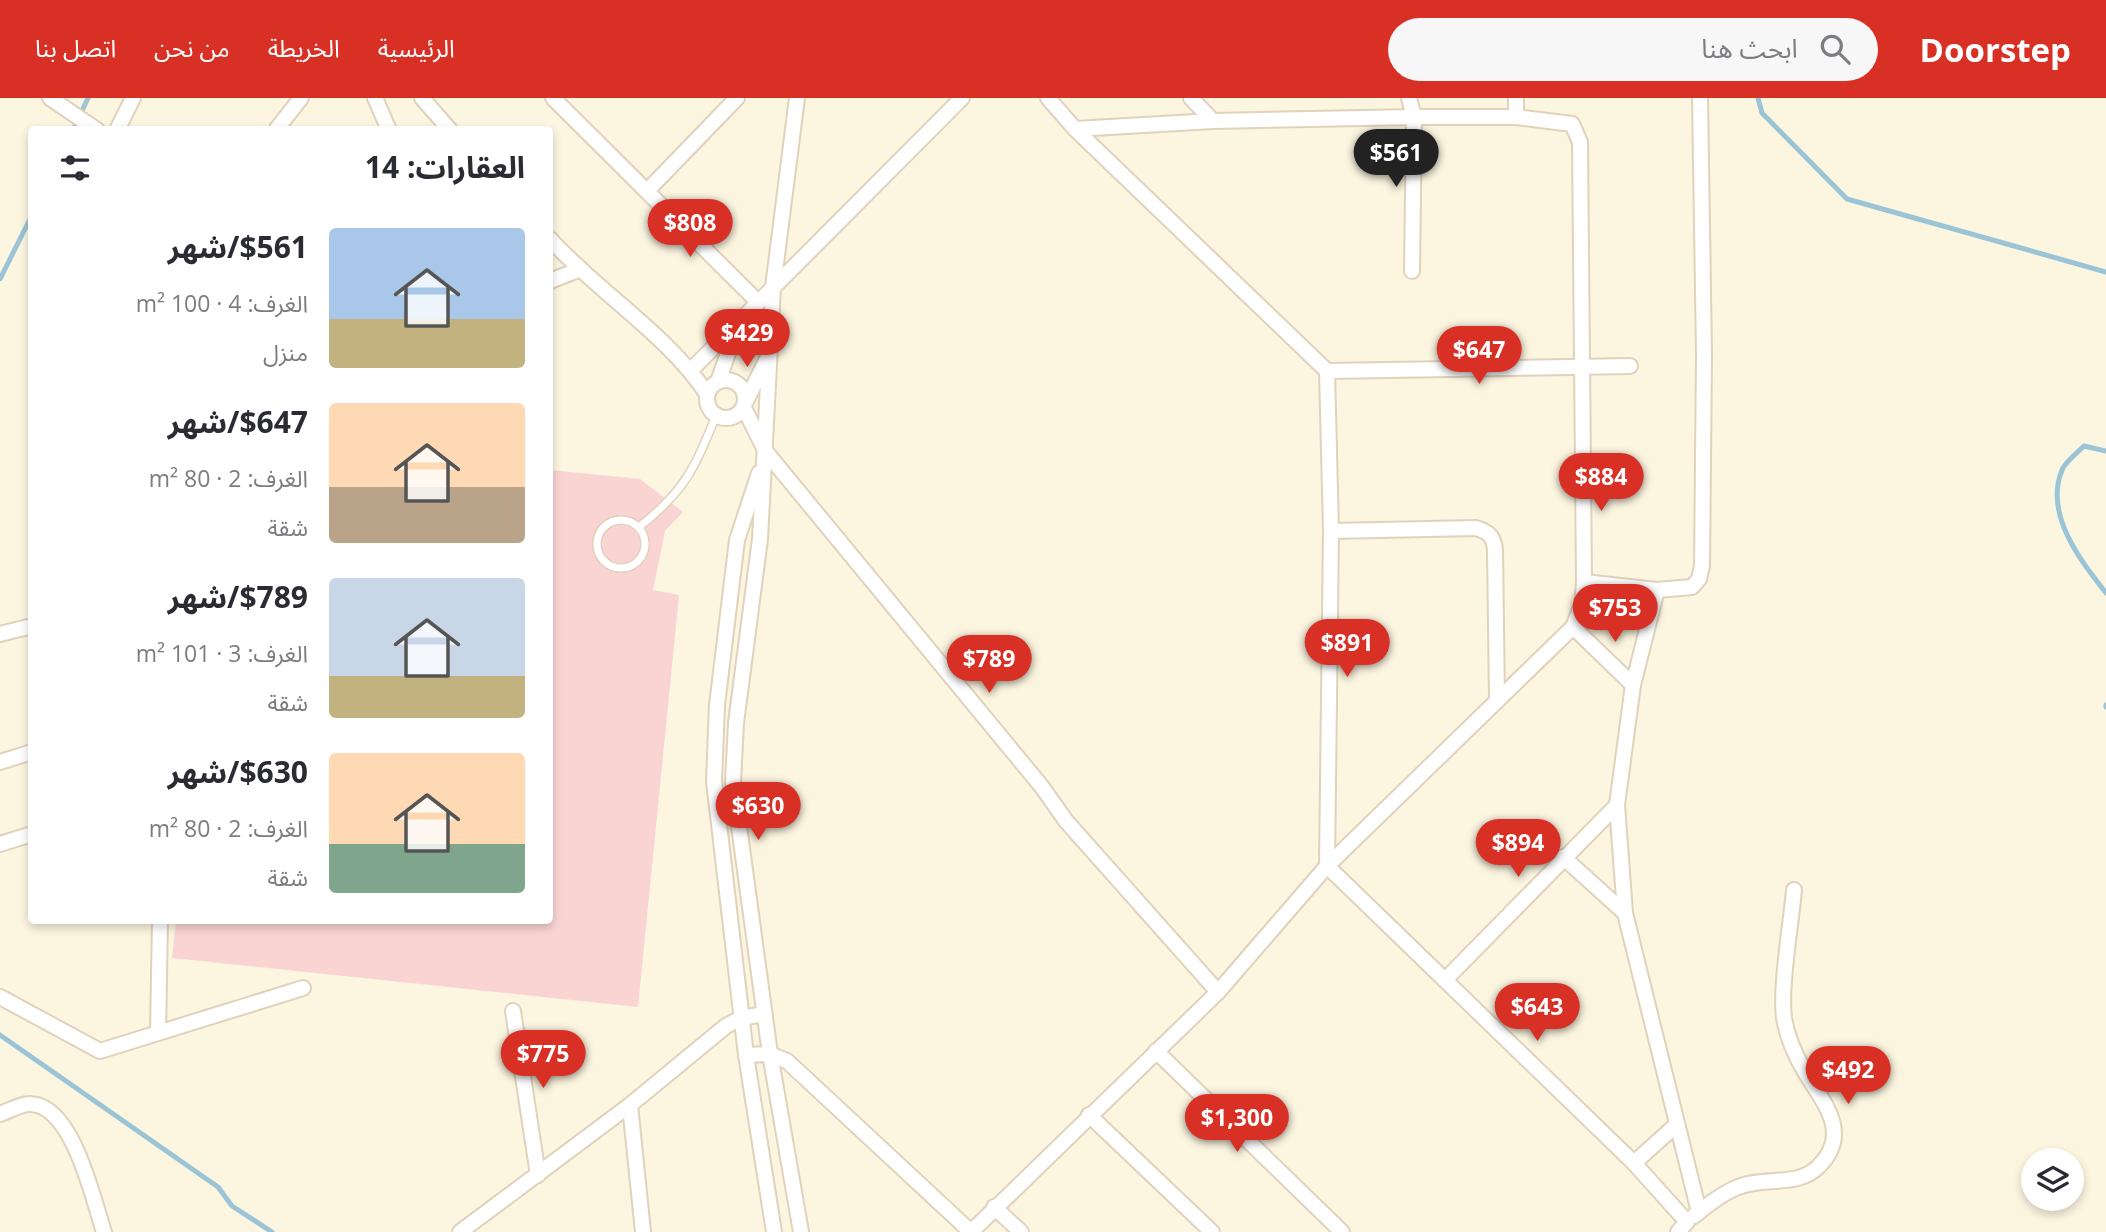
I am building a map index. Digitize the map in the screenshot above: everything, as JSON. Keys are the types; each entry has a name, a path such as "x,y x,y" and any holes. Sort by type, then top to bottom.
{"street":[{"path":"119,126 133,98"},
{"path":"279,126 301,98"},
{"path":"375,98 387,126"},
{"path":"422,98 446,126"},
{"path":"553,98 758,302"},
{"path":"797,98 773,287 773,348 760,539 736,723 733,782 770,1054 801,1232"},
{"path":"691,370 961,98"},
{"path":"1048,98 1075,129 1327,371 1331,531 1327,866 1634,1163 1688,1222"},
{"path":"1191,98 1213,121"},
{"path":"1409,98 1414,117 1412,271"},
{"path":"1516,98 1516,117"},
{"path":"1584,582 1657,590 1692,587 1699,579 1702,566 1704,355 1700,98"},
{"path":"51,100 92,126"},
{"path":"647,191 729,100"},
{"path":"746,1055 770,1054 787,1062 971,1232 1218,992 1327,866 1573,627 1582,605 1580,142 1572,124 1516,117 1414,117 1213,121 1075,129"},
{"path":"553,242 578,270 691,370 707,394 710,410 716,416 731,418 745,405 773,348"},
{"path":"553,280 578,270"},
{"path":"707,394 718,382 738,323"},
{"path":"1327,371 1630,366"},
{"path":"718,382 726,380 740,386 745,405 766,452 1042,787 1066,821 1218,992"},
{"path":"766,452 737,540 717,705 714,781 717,826 741,1018 774,1232"},
{"path":"1331,531 1476,527 1488,531 1494,538 1496,549 1497,701"},
{"path":"1657,590 1633,685 1616,805 1625,914 1675,1126 1688,1222"},
{"path":"0,634 28,627"},
{"path":"1573,627 1633,685"},
{"path":"0,762 28,753"},
{"path":"1446,979 1616,805"},
{"path":"0,844 28,835"},
{"path":"1563,857 1625,914"},
{"path":"1688,1222 1739,1187 1804,1178 1819,1166 1831,1150 1835,1127 1831,1111 1798,1059 1787,1036 1784,1014 1794,890"},
{"path":"158,1033 160,924"},
{"path":"0,997 100,1051 303,988"},
{"path":"513,1011 538,1175"},
{"path":"460,1232 630,1105 718,1032 741,1018 764,1014"},
{"path":"1156,1051 1333,1229"},
{"path":"0,1114 30,1103 48,1109 69,1131 104,1232"},
{"path":"630,1105 643,1232"},
{"path":"1089,1115 1212,1232"},
{"path":"1634,1163 1675,1126"},
{"path":"995,1207 1021,1232"}],"lane":[{"path":"639,527 671,502 701,456 716,416"},
{"path":"616,520 629,520 639,527 645,539 645,552 638,563 626,568 613,568 603,561 596,549 597,536 604,525 616,520"}],"shaded area":[{"path":"553,470 640,479 683,512 665,531 653,590 679,595 638,1007 172,958 176,924 553,924"}],"waterway":[{"path":"75,126 88,98"},
{"path":"1758,98 1762,113 1847,199 2106,272"},
{"path":"0,279 28,223"},
{"path":"2106,451 2084,446 2062,470 2058,487 2061,520 2068,536 2106,593"},
{"path":"0,1035 218,1187 232,1206 272,1232"}]}
